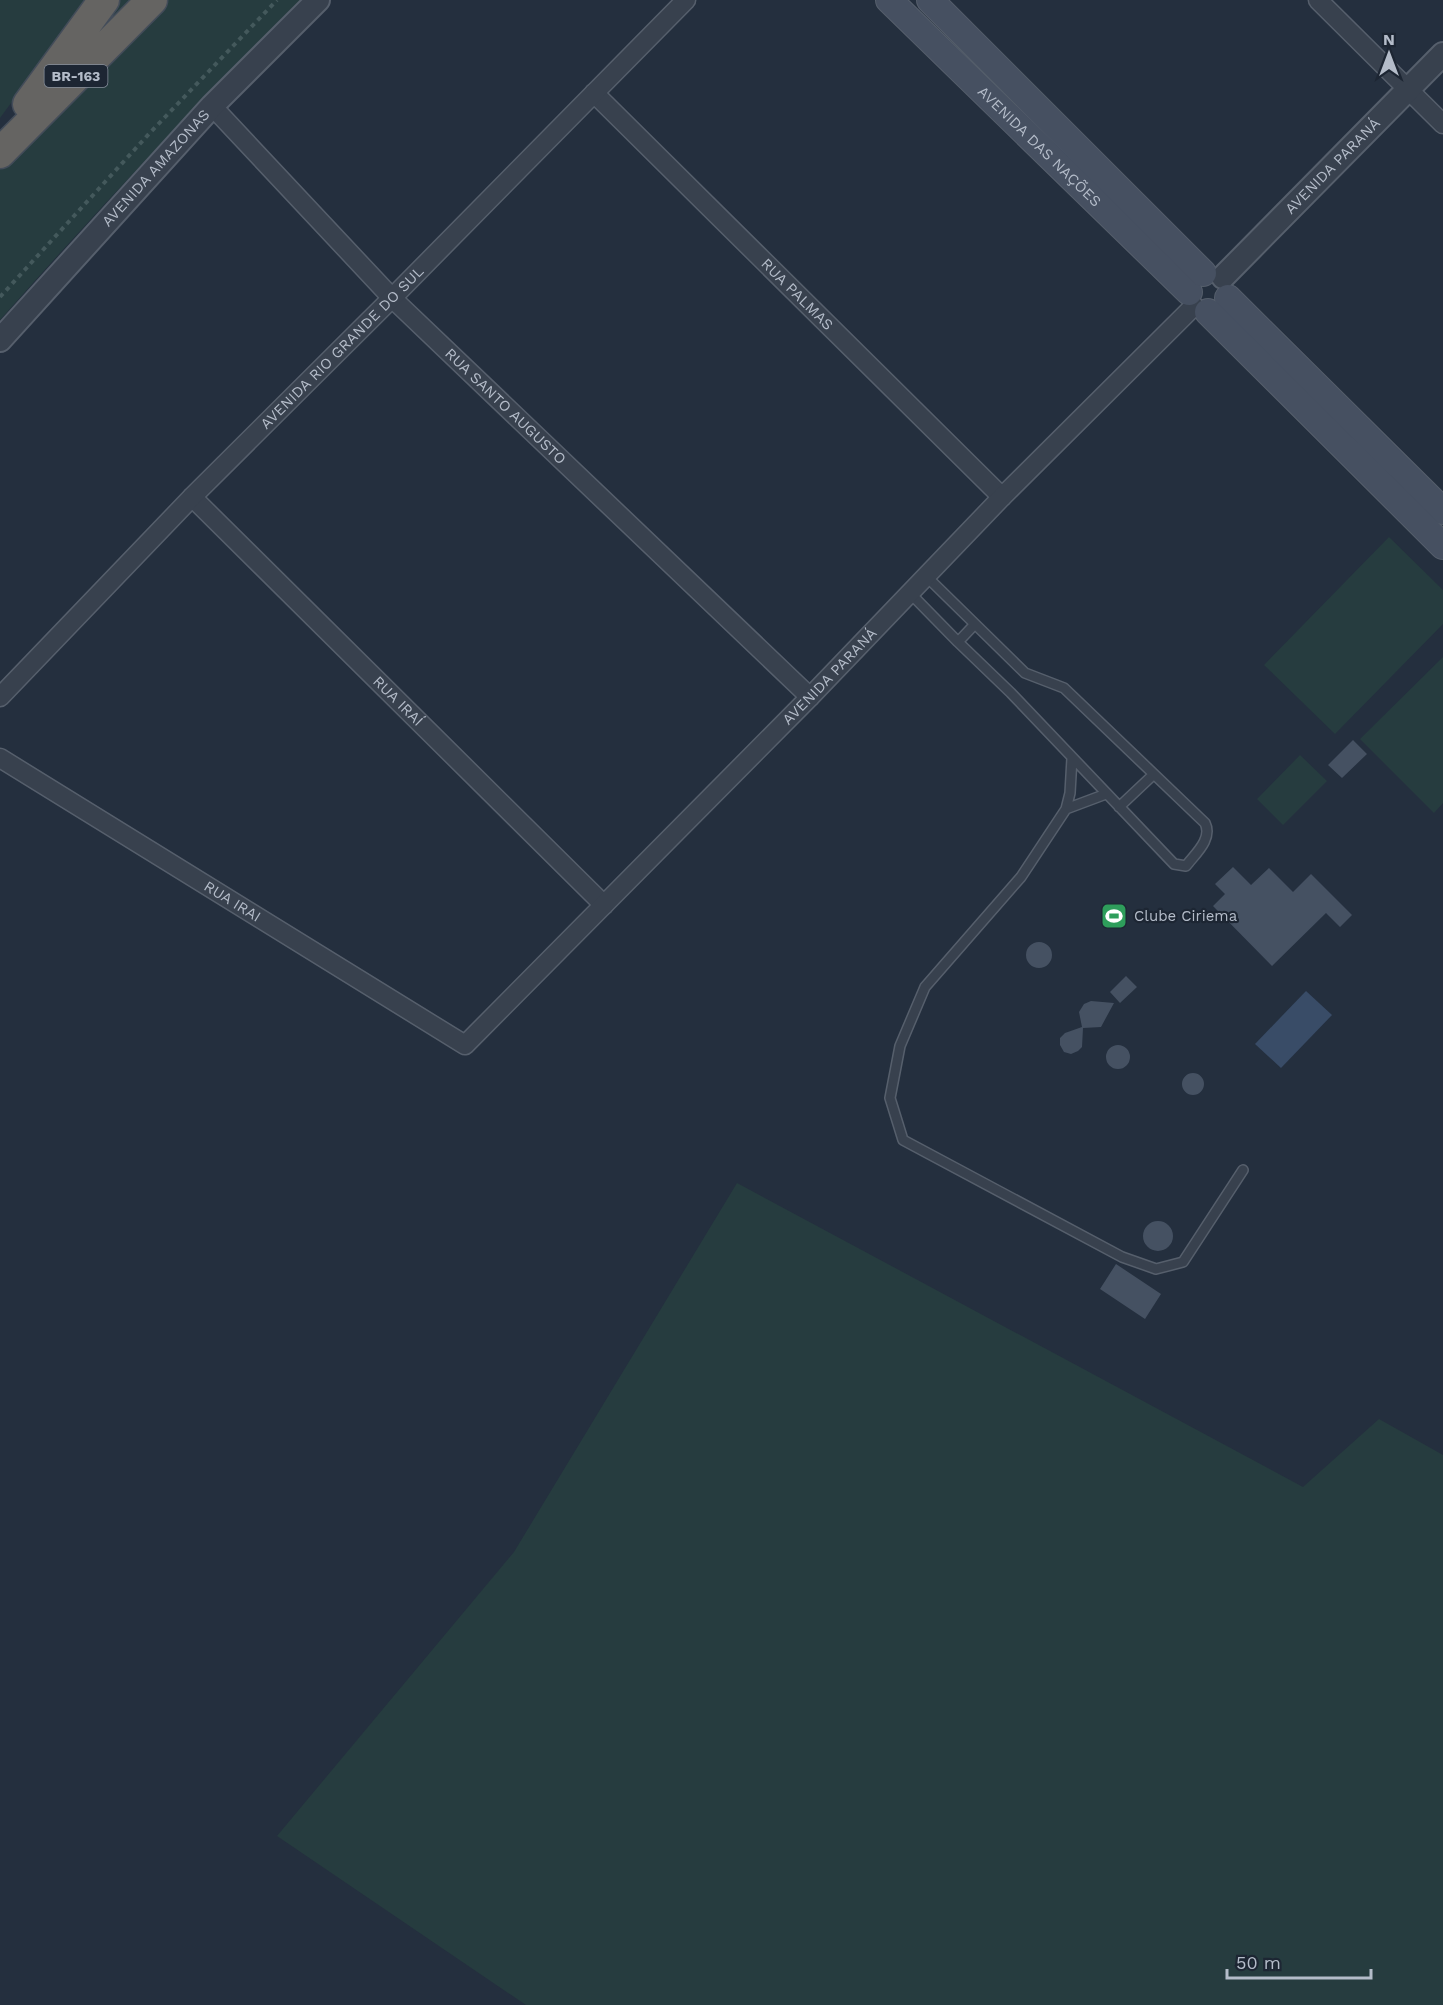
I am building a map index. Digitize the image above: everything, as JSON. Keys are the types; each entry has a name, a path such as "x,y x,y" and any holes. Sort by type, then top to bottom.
{"highway":[{"name":"BR-163","path":"0,142 104,0"},
{"name":"BR-163","path":"0,153 152,0"}],"main road":[{"name":"AVENIDA DAS NAÇÕES","path":"889,0 1443,511"},
{"name":"AVENIDA DAS NAÇÕES","path":"930,0 1443,546"}],"street":[{"name":"AVENIDA AMAZONAS","path":"0,340 212,106 318,0"},
{"name":"AVENIDA RIO GRANDE DO SUL","path":"0,697 192,497 686,0"},
{"path":"1318,0 1443,124"},
{"name":"AVENIDA PARANÁ","path":"465,1045 810,697 1002,496 1443,54"},
{"name":"RUA PALMAS","path":"594,93 1002,496"},
{"name":"RUA SANTO AUGUSTO","path":"212,106 392,298 810,697"},
{"name":"RUA IRAÍ","path":"192,497 604,905"},
{"name":"RUA IRAI","path":"0,758 465,1045"}],"lane":[{"path":"910,593 1011,693 1174,864 1186,866 1207,838 1208,829 1205,823 1064,688 1025,673 926,576"},
{"path":"958,642 975,624"},
{"path":"1072,758 1070,792 1066,809 1022,877 925,987 900,1046 890,1098 903,1140 1122,1257 1156,1269 1183,1262 1243,1170"},
{"path":"1119,807 1154,774"},
{"path":"1066,809 1106,794"}],"path":[{"path":"0,297 147,136 278,0"}],"green space":[{"path":"0,0 87,0 0,118"},
{"path":"117,0 135,0 77,60"},
{"path":"165,0 300,0 223,78 73,238 0,320 0,164"},
{"path":"1389,537 1443,590 1443,624 1335,734 1264,665"},
{"path":"1443,657 1443,803 1434,813 1360,739"},
{"path":"1300,755 1327,781 1283,825 1257,799"},
{"path":"737,1183 1303,1487 1379,1419 1443,1455 1443,2005 526,2005 277,1836 514,1552"}],"water":[{"path":"1306,991 1332,1015 1281,1068 1255,1044"}],"building":[{"path":"1353,740 1367,754 1342,778 1328,765"},
{"path":"1233,867 1251,885 1269,868 1293,892 1311,874 1352,915 1340,927 1326,913 1272,966 1213,906 1225,894 1215,884"},
{"path":"1039,942 1048,946 1052,955 1048,964 1039,968 1030,964 1026,955 1030,946"},
{"path":"1126,976 1137,987 1120,1003 1110,992"},
{"path":"1091,1001 1114,1003 1101,1027 1083,1028 1082,1047 1078,1051 1071,1054 1064,1052 1060,1045 1060,1038 1065,1033 1082,1027 1079,1012 1084,1004"},
{"path":"1118,1045 1123,1046 1129,1052 1129,1062 1123,1068 1118,1069 1113,1068 1107,1062 1106,1057 1107,1052 1113,1046"},
{"path":"1193,1073 1203,1080 1204,1084 1197,1094 1193,1095 1183,1088 1182,1084 1189,1074"},
{"path":"1158,1221 1169,1225 1173,1236 1169,1247 1158,1251 1147,1247 1143,1236 1147,1225"},
{"path":"1116,1264 1161,1294 1145,1319 1100,1289"}],"place":[{"name":"Clube Ciriema","path":"1114,916"}]}
